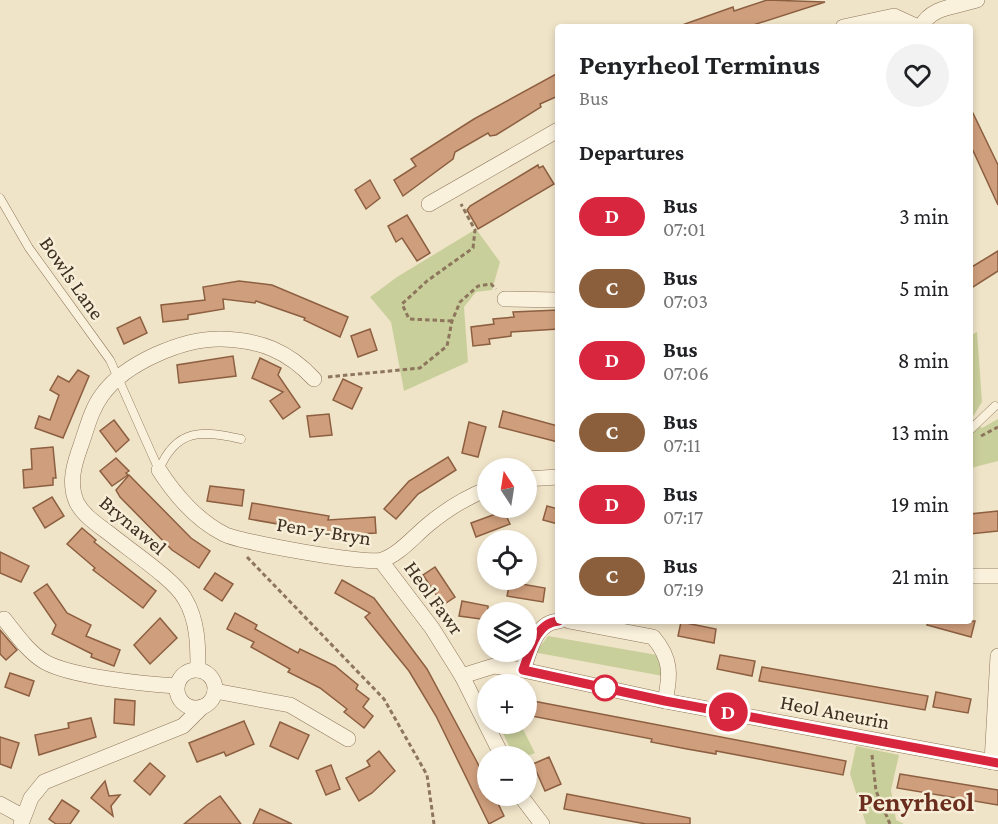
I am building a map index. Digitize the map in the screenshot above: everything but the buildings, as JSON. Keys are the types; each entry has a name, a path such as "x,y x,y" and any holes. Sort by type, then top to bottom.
{"street":[{"path":"922,24 925,18 935,11 977,0"},
{"path":"857,24 894,16 913,24"},
{"path":"429,204 454,192 555,132"},
{"path":"505,299 555,300"},
{"name":"Brynawel","path":"198,670 196,628 184,596 89,518 74,495 72,474 89,420 102,394 118,377 168,350 185,344 219,339 258,343 290,356 314,379"},
{"name":"Pen-y-Bryn","path":"159,470 193,512 226,536 355,561 381,561 404,546 428,524 457,503 477,494"},
{"path":"537,478 555,477"},
{"name":"Heol Fawr","path":"381,561 432,628 462,676 497,746"},
{"path":"973,576 998,576"},
{"path":"4,619 28,649 51,664 179,694 191,708 202,707"},
{"path":"523,670 539,631 551,621 555,621"},
{"path":"586,624 653,637 667,657 670,669 665,701"},
{"path":"995,763 998,656"},
{"name":"Heol Aneurin","path":"462,676 494,666 523,670 665,701 995,763"},
{"path":"0,804 21,820 31,798 44,782 167,731 191,721 202,707 209,703 215,691 212,679 198,670 184,674 179,694 179,712 167,731"},
{"path":"215,691 290,705 348,739"},
{"path":"528,806 542,824"}],"lane":[{"name":"Bowls Lane","path":"0,198 29,248 110,360 159,470"},
{"path":"973,427 995,406"},
{"path":"159,470 168,451 194,434 215,433 241,439"}],"path":[{"path":"452,321 426,322 409,319 402,303 473,248 475,230 454,192"},
{"path":"314,379 341,374 420,368 447,346 452,321 460,302 478,286 491,284 505,299"},
{"path":"226,536 384,699 427,775 434,824"},
{"path":"874,741 871,761 876,791 890,824"}],"green space":[{"path":"476,229 500,262 492,290 476,292 464,307 468,362 404,391 391,322 370,297 397,277"},
{"path":"977,332 982,402 973,416 973,334"},
{"path":"973,419 982,428 998,419 998,461 973,467"},
{"path":"548,636 657,655 663,676 538,653 537,651"},
{"path":"503,734 526,734 532,746 509,746"},
{"path":"856,746 899,755 891,790 896,820 904,824 866,824 850,774"}],"bus line":[{"name":"D","path":"555,621 551,621 539,631 532,643 523,670 665,701 998,763"}],"district":[{"name":"Penyrheol","path":"916,802"}]}
